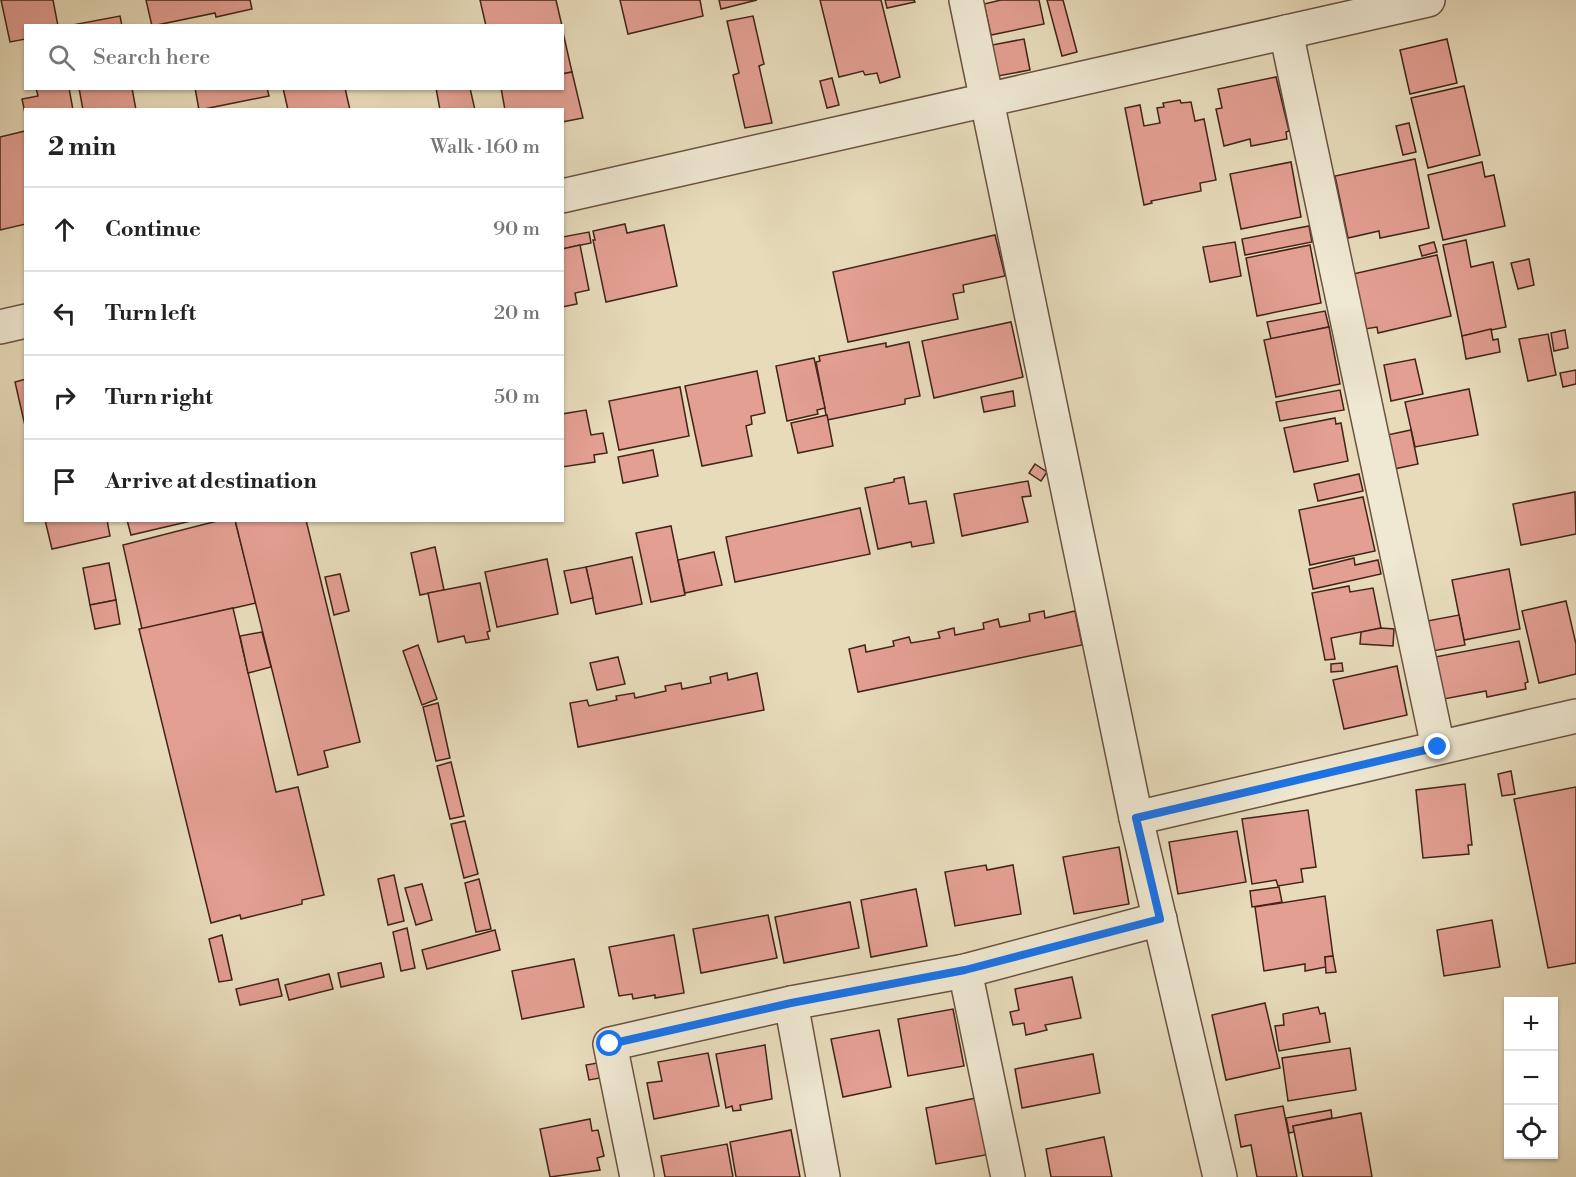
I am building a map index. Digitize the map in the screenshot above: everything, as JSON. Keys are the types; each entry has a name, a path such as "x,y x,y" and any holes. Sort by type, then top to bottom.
{"street":[{"path":"966,0 1136,818 1220,1177"},
{"path":"564,196 1428,0"},
{"path":"1286,32 1438,747"},
{"path":"0,327 24,321"},
{"path":"1136,818 1576,717"},
{"path":"637,1177 610,1044 791,1003 965,970 1160,919"},
{"path":"965,970 1008,1177"},
{"path":"791,1003 824,1177"}],"building":[{"path":"1,0 53,0 58,24 24,24 24,39 10,42"},
{"path":"146,0 250,0 252,9 216,17 215,13 152,24"},
{"path":"480,0 556,0 562,24 486,24"},
{"path":"620,0 700,0 703,16 628,34"},
{"path":"719,0 757,0 721,9"},
{"path":"820,0 881,0 900,77 880,83 877,73 865,75 863,71 839,77"},
{"path":"885,0 914,0 915,2 887,8"},
{"path":"1001,0 1039,0 1044,24 991,35 984,4"},
{"path":"1047,0 1063,0 1077,52 1062,56"},
{"path":"120,16 122,24 77,24"},
{"path":"753,16 764,64 759,66 772,123 745,128 733,75 739,73 727,21"},
{"path":"564,37 572,72 564,74"},
{"path":"1024,39 1030,70 998,76 992,45"},
{"path":"1447,39 1457,83 1410,94 1400,50"},
{"path":"572,72 583,118 564,122 564,108 505,108 501,90 564,90 564,74"},
{"path":"1276,77 1289,131 1286,132 1287,139 1251,146 1250,139 1224,146 1216,109 1222,108 1218,89"},
{"path":"832,78 839,105 827,108 820,81"},
{"path":"1464,86 1480,155 1428,168 1411,98"},
{"path":"36,90 69,90 73,108 24,108 22,99 38,96"},
{"path":"79,90 132,90 136,108 83,108"},
{"path":"195,90 268,90 269,96 209,108 199,108"},
{"path":"283,90 345,90 350,108 288,108"},
{"path":"436,90 470,90 475,108 440,108"},
{"path":"1180,100 1181,103 1191,102 1195,121 1204,119 1216,180 1200,183 1201,191 1151,201 1152,203 1144,205 1125,108 1140,105 1144,126 1160,123 1157,108 1164,107 1163,103"},
{"path":"1409,123 1416,152 1403,155 1396,126"},
{"path":"24,131 24,224 0,230 0,137"},
{"path":"1415,159 1429,228 1380,238 1379,231 1348,238 1335,176"},
{"path":"1291,162 1301,217 1241,229 1230,174"},
{"path":"1482,162 1485,177 1494,175 1505,226 1443,240 1428,175"},
{"path":"625,224 627,233 664,225 677,286 606,302 593,231"},
{"path":"1309,226 1312,242 1245,255 1242,239"},
{"path":"589,232 591,243 564,249 564,237"},
{"path":"995,235 1005,276 963,285 964,292 953,294 958,319 848,342 833,272"},
{"path":"1466,240 1471,267 1493,262 1506,327 1462,336 1443,245"},
{"path":"1235,242 1241,276 1210,282 1203,247"},
{"path":"1434,242 1437,252 1422,256 1419,246"},
{"path":"580,245 589,290 575,293 577,304 564,307 564,249"},
{"path":"1310,245 1321,303 1257,316 1246,258"},
{"path":"1437,255 1451,316 1378,333 1377,327 1365,329 1353,274"},
{"path":"1529,259 1534,285 1518,289 1511,263"},
{"path":"1325,311 1329,327 1271,339 1267,322"},
{"path":"1011,322 1023,377 934,398 922,341"},
{"path":"1329,327 1340,384 1276,397 1264,340"},
{"path":"1491,329 1493,340 1498,339 1500,352 1466,359 1462,336"},
{"path":"1565,330 1568,348 1554,351 1551,333"},
{"path":"1548,334 1556,375 1528,381 1519,339"},
{"path":"909,342 920,396 905,399 905,404 827,420 816,362 820,361 819,356 886,343 886,347"},
{"path":"814,358 825,408 817,410 818,414 787,421 776,366"},
{"path":"1415,359 1423,394 1391,401 1384,365"},
{"path":"1576,370 1576,384 1563,387 1560,373"},
{"path":"757,371 765,413 751,416 752,424 746,426 752,456 702,466 685,386"},
{"path":"24,380 24,421 15,382"},
{"path":"680,387 689,436 619,450 609,401"},
{"path":"1469,389 1478,435 1415,447 1405,402"},
{"path":"1340,390 1344,410 1280,421 1276,402"},
{"path":"1013,391 1015,406 984,412 981,397"},
{"path":"586,410 591,435 603,433 607,453 594,455 595,462 564,467 564,414"},
{"path":"827,415 833,446 798,453 791,423"},
{"path":"1335,418 1336,424 1341,423 1348,461 1294,472 1284,428"},
{"path":"1411,430 1418,464 1394,469 1387,435"},
{"path":"653,450 658,476 623,483 618,457"},
{"path":"1035,464 1047,472 1041,481 1029,473"},
{"path":"1359,474 1363,491 1318,501 1314,484"},
{"path":"904,477 909,504 926,501 934,543 912,547 911,542 878,549 865,488 894,482 894,479"},
{"path":"1028,481 1031,496 1022,497 1028,522 962,536 954,494"},
{"path":"1575,492 1576,534 1521,545 1513,504"},
{"path":"1363,497 1375,551 1310,565 1299,510"},
{"path":"860,508 870,554 735,582 726,537"},
{"path":"45,522 107,522 110,536 52,549"},
{"path":"128,522 186,522 131,535"},
{"path":"213,522 236,522 256,603 142,629 123,545"},
{"path":"235,522 306,522 360,742 324,751 328,767 298,775"},
{"path":"671,526 685,595 651,602 636,533"},
{"path":"435,547 444,590 420,595 411,553"},
{"path":"714,552 722,585 685,593 678,560"},
{"path":"632,557 642,604 596,614 586,567"},
{"path":"1354,558 1355,565 1378,560 1381,574 1313,589 1309,569"},
{"path":"547,559 558,614 497,627 485,572"},
{"path":"109,563 116,600 90,605 83,568"},
{"path":"586,567 593,598 571,603 564,571"},
{"path":"1509,569 1520,629 1464,640 1452,580"},
{"path":"340,574 349,611 334,615 325,577"},
{"path":"480,583 490,631 487,632 489,639 466,643 464,636 438,642 428,593"},
{"path":"1349,586 1350,592 1373,588 1381,628 1331,638 1335,659 1325,660 1312,593"},
{"path":"116,600 120,624 95,629 90,605"},
{"path":"1566,601 1576,644 1576,674 1539,683 1522,611"},
{"path":"233,608 276,792 298,787 324,895 302,900 302,904 241,919 240,915 211,923 139,629"},
{"path":"1044,611 1045,618 1075,611 1082,645 858,692 849,649 865,645 866,652 894,646 893,641 909,637 911,643 940,638 938,632 954,628 955,635 984,629 983,623 998,619 1000,627 1030,621 1029,614"},
{"path":"1459,615 1465,645 1433,651 1427,621"},
{"path":"1381,628 1394,629 1393,646 1360,644 1361,632"},
{"path":"262,632 271,667 248,673 240,636"},
{"path":"1519,641 1528,682 1525,683 1526,689 1487,697 1486,691 1444,699 1435,657"},
{"path":"418,645 437,699 422,705 403,651"},
{"path":"618,657 625,684 597,690 590,663"},
{"path":"1342,663 1343,671 1331,672 1331,664"},
{"path":"1397,666 1407,715 1344,729 1333,680"},
{"path":"727,673 728,680 757,673 764,710 578,747 570,703 587,700 589,706 617,700 616,696 634,693 635,698 666,691 665,686 681,683 682,689 711,683 710,677"},
{"path":"438,703 450,758 436,761 423,707"},
{"path":"451,762 464,816 450,819 437,766"},
{"path":"1511,771 1515,794 1502,796 1498,774"},
{"path":"1465,784 1472,845 1468,845 1469,854 1423,858 1416,790"},
{"path":"1576,787 1576,963 1548,968 1514,799"},
{"path":"1308,810 1316,867 1301,869 1303,882 1278,886 1276,880 1252,884 1242,819"},
{"path":"465,821 478,874 464,878 451,824"},
{"path":"1237,831 1246,882 1178,894 1169,842"},
{"path":"1119,847 1129,904 1074,914 1063,857"},
{"path":"986,865 987,870 1013,865 1021,914 955,926 945,872"},
{"path":"394,875 404,921 388,925 378,879"},
{"path":"479,879 491,929 476,932 465,883"},
{"path":"422,884 432,920 416,925 405,888"},
{"path":"1279,887 1282,902 1252,907 1250,891"},
{"path":"916,889 927,946 871,957 861,900"},
{"path":"1325,896 1333,956 1325,957 1326,967 1305,971 1305,964 1264,971 1255,907"},
{"path":"850,902 859,948 784,963 775,917"},
{"path":"768,915 777,958 701,973 693,929"},
{"path":"1492,920 1500,967 1444,976 1437,930"},
{"path":"407,928 415,968 401,971 393,932"},
{"path":"495,930 500,950 427,969 422,950"},
{"path":"222,935 232,980 219,982 209,939"},
{"path":"674,935 684,993 655,998 655,995 633,999 632,994 619,996 609,947"},
{"path":"1333,956 1336,972 1326,973 1325,957"},
{"path":"574,959 584,1007 522,1019 512,971"},
{"path":"381,963 384,977 341,987 338,973"},
{"path":"329,974 333,989 289,1000 285,985"},
{"path":"1072,977 1081,1018 1045,1025 1047,1030 1026,1035 1024,1023 1013,1025 1010,1012 1019,1010 1015,989"},
{"path":"278,979 282,996 240,1005 236,989"},
{"path":"1265,1003 1280,1068 1226,1080 1212,1015"},
{"path":"1318,1007 1320,1014 1325,1013 1330,1042 1279,1051 1275,1026 1284,1025 1283,1014"},
{"path":"953,1009 964,1066 908,1076 898,1019"},
{"path":"879,1030 891,1087 843,1097 831,1039"},
{"path":"765,1045 772,1099 740,1105 741,1110 733,1111 732,1106 726,1108 716,1054"},
{"path":"1350,1048 1356,1090 1288,1101 1282,1058"},
{"path":"708,1053 719,1106 654,1119 647,1083 662,1081 658,1062"},
{"path":"1093,1054 1100,1093 1022,1108 1015,1069"},
{"path":"597,1063 600,1078 589,1080 586,1065"},
{"path":"981,1097 991,1154 936,1164 926,1108"},
{"path":"1283,1106 1297,1177 1257,1177 1251,1145 1241,1147 1235,1115"},
{"path":"1331,1110 1332,1118 1293,1126 1294,1132 1289,1133 1286,1118"},
{"path":"1361,1113 1372,1177 1303,1177 1293,1126"},
{"path":"590,1119 592,1131 598,1130 604,1156 597,1158 600,1170 550,1177 540,1129"},
{"path":"791,1130 800,1177 736,1177 730,1142"},
{"path":"1104,1137 1112,1177 1051,1177 1046,1149"},
{"path":"727,1144 733,1177 665,1177 661,1156"}],"route":[{"path":"610,1044 791,1003 965,970 1160,919 1136,818 1438,747"}]}
